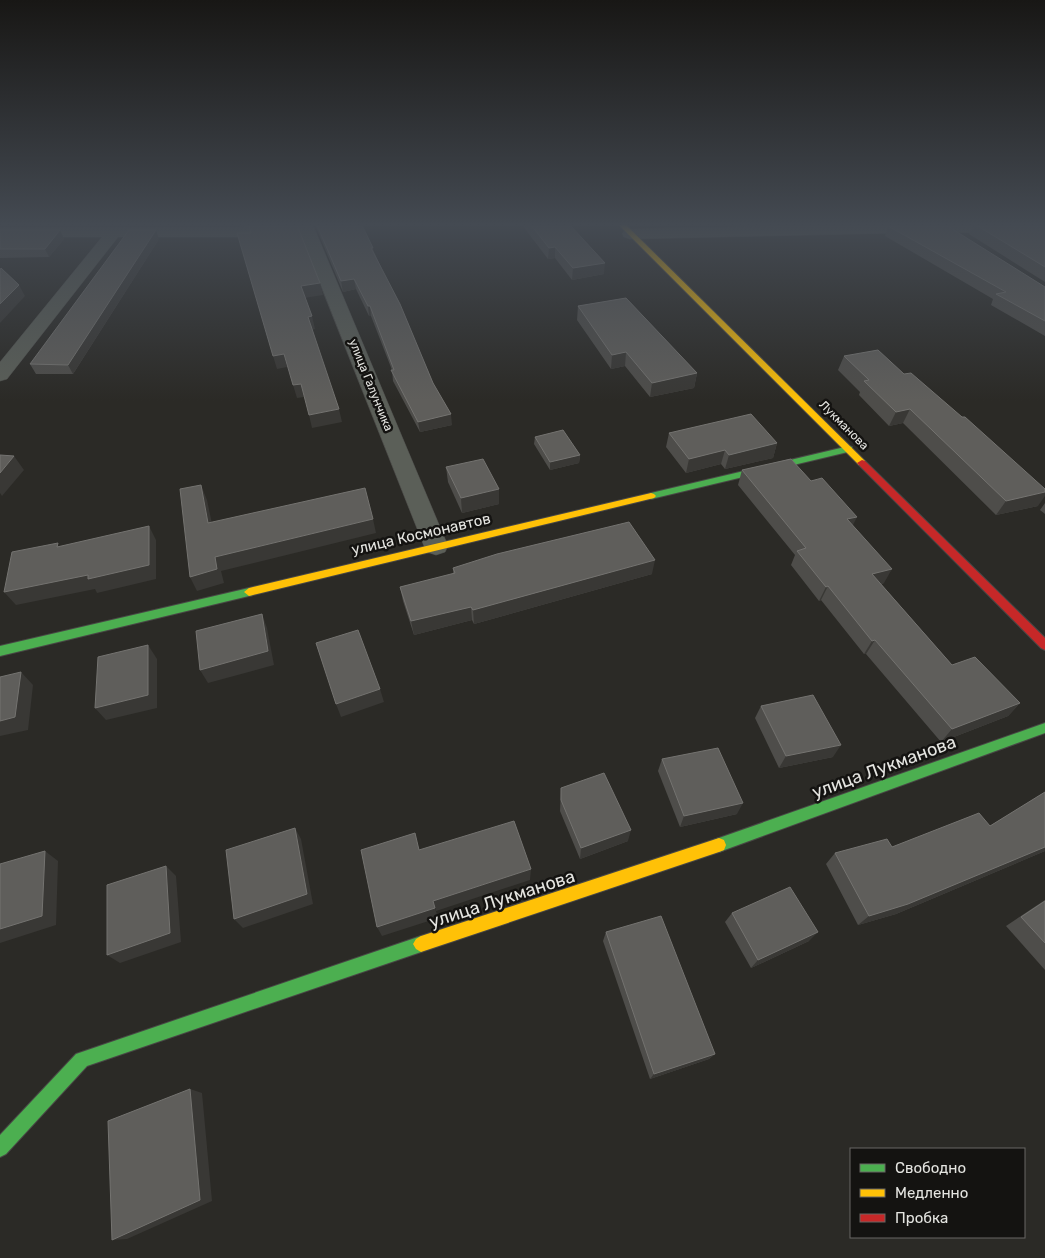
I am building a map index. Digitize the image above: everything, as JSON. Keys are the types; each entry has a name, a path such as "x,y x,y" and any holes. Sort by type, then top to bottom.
{"street":[{"path":"0,375 73,284"},
{"name":"улица Галунчика","path":"329,284 436,546"},
{"name":"Лукманова","path":"681,284 1045,645"},
{"name":"улица Космонавтов","path":"0,651 849,449"},
{"name":"улица Лукманова","path":"0,1148 82,1060 314,979 690,855 1045,728"}],"building":[{"path":"0,284 18,284 19,285 0,304"},
{"path":"89,284 121,284 68,365 30,364"},
{"path":"252,284 316,284 301,286 312,316 308,317 339,409 309,415 301,384 293,385 284,354 273,356"},
{"path":"356,284 389,284 433,383 451,414 418,422 391,370 394,370 370,306 368,306"},
{"path":"991,284 1040,284 1045,287 1045,321 996,294 1006,292"},
{"path":"626,298 697,373 652,383 626,352 612,355 578,306"},
{"path":"878,350 904,374 911,373 962,417 965,417 1045,489 1045,492 1006,501 910,409 896,412 864,381 869,380 844,356"},
{"path":"751,414 777,443 729,455 725,450 689,459 669,433"},
{"path":"563,430 580,455 550,462 535,437"},
{"path":"0,455 14,456 0,473"},
{"path":"483,459 499,489 461,498 446,467"},
{"path":"791,459 811,481 822,478 857,517 847,519 892,569 872,574 952,665 975,657 1020,703 952,729 875,640 872,641 828,586 826,587 797,551 806,548 742,470"},
{"path":"201,485 208,523 365,488 373,519 215,557 217,569 190,577 180,489"},
{"path":"629,522 655,560 473,610 471,607 411,621 400,587 455,573 453,568 497,554"},
{"path":"149,526 149,565 88,579 88,575 4,592 12,552 58,543 57,547"},
{"path":"262,614 268,651 200,670 196,631"},
{"path":"358,630 380,689 336,704 316,643"},
{"path":"148,645 148,695 95,708 98,657"},
{"path":"21,672 15,717 0,721 0,677"},
{"path":"813,695 841,745 786,756 761,706"},
{"path":"718,748 743,803 684,816 662,759"},
{"path":"604,773 631,830 581,848 561,800 561,788"},
{"path":"1045,792 1045,847 908,904 869,916 835,853 887,839 892,847 979,813 990,826"},
{"path":"514,821 531,869 433,901 435,908 377,927 361,850 415,833 419,850"},
{"path":"295,828 307,894 234,919 226,850"},
{"path":"45,851 42,916 0,929 0,864"},
{"path":"166,866 170,933 107,955 107,885"},
{"path":"790,887 818,932 758,960 732,913"},
{"path":"1045,901 1045,943 1021,917"},
{"path":"661,916 715,1054 654,1074 606,932"},
{"path":"190,1089 200,1200 112,1240 108,1121"}],"traffic: fast":[{"path":"651,496 849,449"},
{"path":"0,651 249,592"},
{"path":"719,845 1045,728"},
{"path":"0,1148 82,1060 421,944"}],"traffic: slow":[{"path":"681,284 862,463"},
{"path":"249,592 651,496"},
{"path":"421,944 719,845"}],"traffic: jam":[{"path":"862,463 1045,645"}]}
